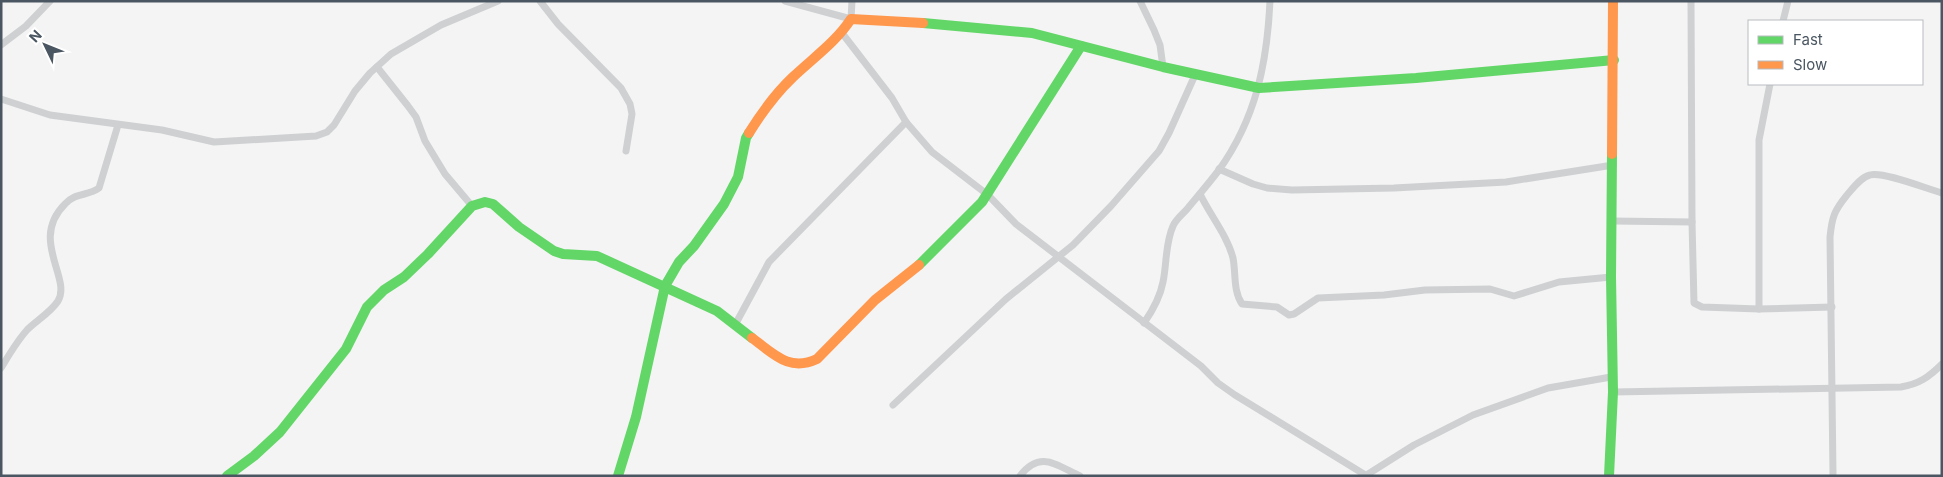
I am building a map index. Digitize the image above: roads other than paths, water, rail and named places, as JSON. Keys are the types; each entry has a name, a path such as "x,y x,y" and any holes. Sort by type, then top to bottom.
{"street":[{"path":"1,45 26,26 50,1"},
{"path":"1,99 50,115 162,130 214,142 316,136 327,132 334,125 354,91 391,54 441,25 498,1"},
{"path":"540,1 558,24 621,88 630,104 632,114 626,151"},
{"path":"785,1 851,19 898,21 1032,33 1195,75 1259,88 1416,78 1614,60"},
{"path":"618,476 636,417 665,286 679,262 694,246 724,204 738,177 746,138 766,106 792,78 842,33 851,19 852,1"},
{"path":"1140,1 1160,46 1163,67"},
{"path":"1144,323 1156,306 1164,282 1170,236 1174,224 1219,169 1243,132 1259,88 1269,26 1270,1"},
{"path":"1610,476 1613,392 1611,377 1611,277 1613,1"},
{"path":"1691,1 1694,302 1702,307 1758,309 1832,307"},
{"path":"1783,20 1788,1"},
{"path":"842,33 892,98 906,122 932,152 988,195 1016,224 1201,366 1235,396 1366,476 1414,445 1473,415 1548,388 1611,377"},
{"path":"227,476 254,456 280,432 346,349 367,307 384,290 404,277 428,254 472,206 485,202 493,204 519,227 554,251 563,254 597,256 717,311 779,358 796,364 806,364 817,359 875,300 924,260 988,195 1081,46"},
{"path":"377,67 416,117 426,141 445,174 472,206"},
{"path":"893,405 1006,299 1073,245 1111,206 1155,157 1169,133 1195,75"},
{"path":"1758,309 1759,140 1770,85"},
{"path":"735,325 769,262 906,122"},
{"path":"1,368 26,332 58,302 62,291 51,252 50,234 56,215 65,203 74,196 93,192 99,188 118,124"},
{"path":"1219,169 1253,184 1267,188 1292,190 1394,188 1506,182 1613,166"},
{"path":"1833,474 1831,220 1838,206 1856,185 1866,176 1873,174 1910,182 1942,193"},
{"path":"1200,194 1228,244 1233,259 1236,285 1242,304 1278,308 1289,315 1294,314 1318,298 1384,295 1425,290 1490,289 1514,296 1559,282 1611,277"},
{"path":"1612,221 1692,222"},
{"path":"1613,392 1902,387 1916,385 1942,364"},
{"path":"1020,476 1027,467 1035,462 1043,461 1080,476"}]}
